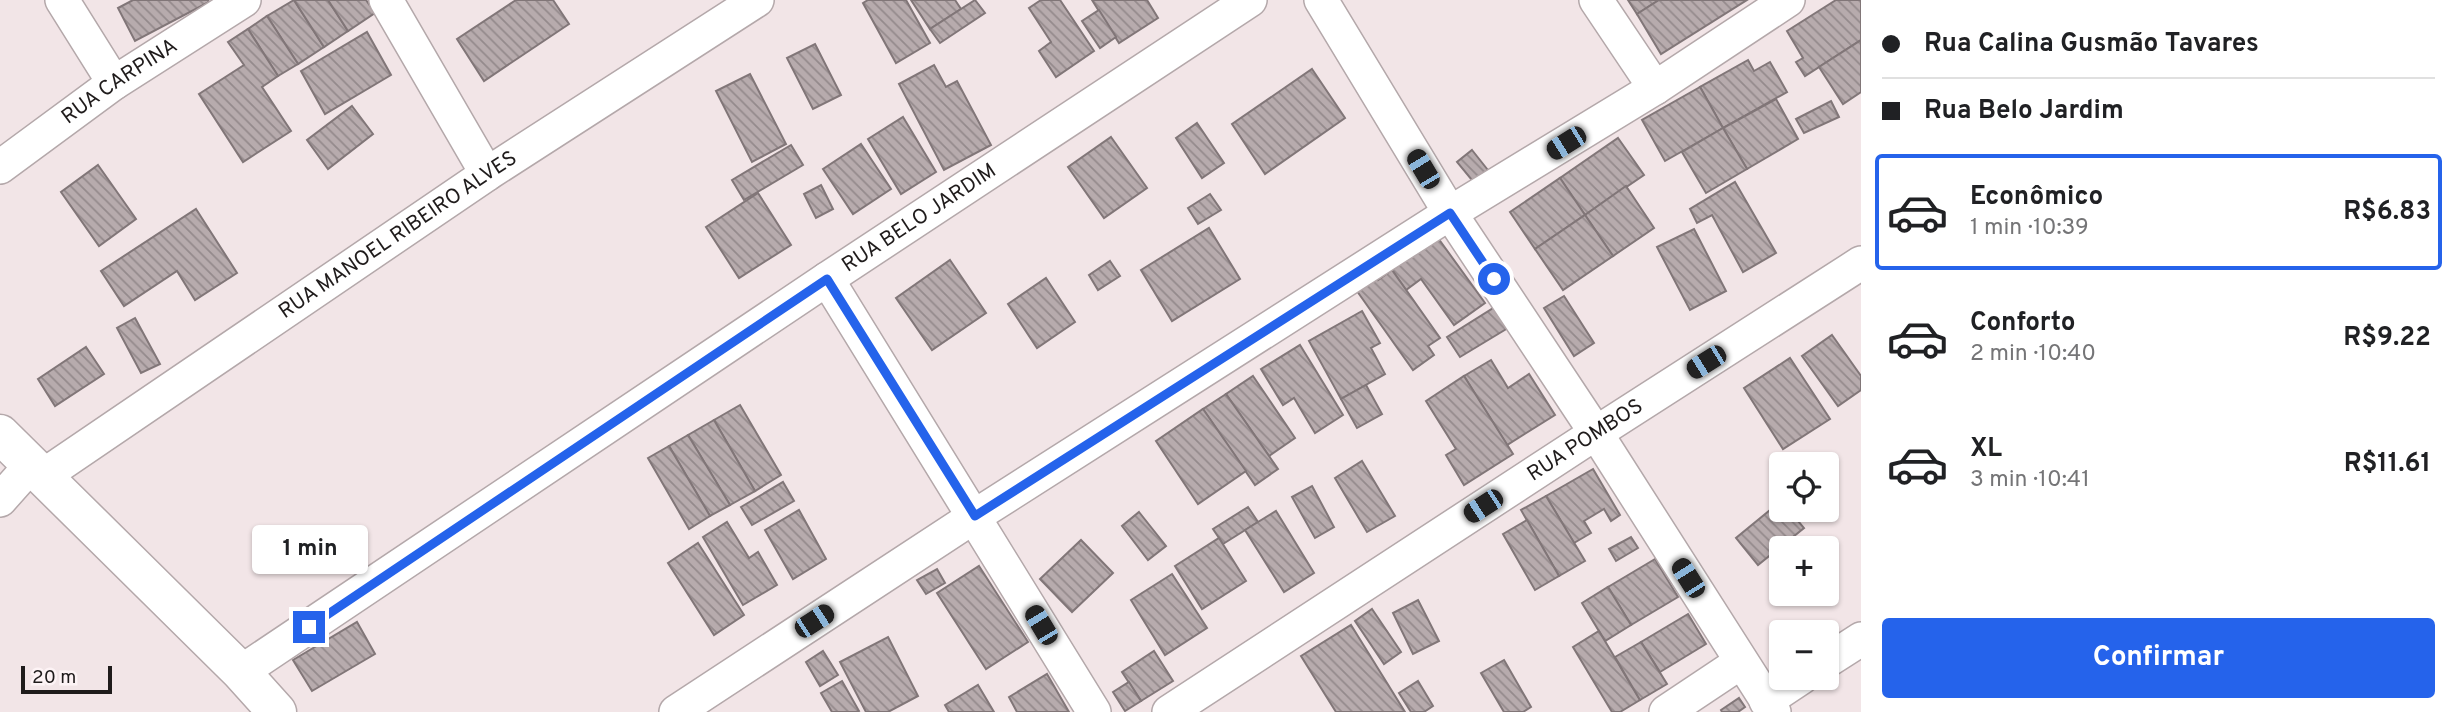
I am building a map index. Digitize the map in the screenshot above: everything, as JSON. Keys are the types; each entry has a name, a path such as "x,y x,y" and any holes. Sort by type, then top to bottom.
{"main road":[{"path":"0,433 242,672 277,712"}],"street":[{"path":"62,0 114,83"},
{"name":"RUA CARPINA","path":"0,167 114,83 244,0"},
{"path":"386,0 487,174"},
{"name":"RUA MANOEL RIBEIRO ALVES","path":"38,470 757,0"},
{"name":"RUA BELO JARDIM","path":"242,672 827,279 1250,0"},
{"path":"1321,0 1450,213 1596,433 1770,706 1788,690"},
{"path":"1596,0 1655,88"},
{"path":"676,712 975,516 1450,213 1655,88 1788,0"},
{"name":"RUA POMBOS","path":"1169,712 1861,263"},
{"path":"827,279 1094,712"},
{"path":"0,500 38,470"},
{"path":"1839,653 1861,639"},
{"path":"1666,712 1741,662"}],"building":[{"path":"133,0 209,2 135,41 118,8"},
{"path":"294,0 324,47 298,64 267,16"},
{"path":"294,0 328,0 348,31 324,47"},
{"path":"328,0 366,0 375,13 348,31"},
{"path":"516,0 553,0 569,24 484,81 457,39"},
{"path":"868,0 906,0 930,43 896,63 863,3"},
{"path":"911,0 955,0 961,9 930,29"},
{"path":"975,0 985,13 940,43 930,29"},
{"path":"1041,0 1060,0 1094,51 1056,77 1039,51 1051,42 1029,8"},
{"path":"1092,0 1147,0 1158,18 1119,43"},
{"path":"1628,0 1659,0 1637,14"},
{"path":"1659,0 1747,0 1661,54 1637,14"},
{"path":"1836,0 1861,0 1861,40 1805,76 1796,62 1803,58 1787,31"},
{"path":"1099,10 1116,37 1100,48 1082,21"},
{"path":"267,16 298,64 278,76 248,29"},
{"path":"248,29 278,76 262,87 291,131 243,162 199,94 244,65 228,42"},
{"path":"367,32 391,75 325,114 301,71"},
{"path":"1861,40 1861,92 1843,104 1819,67"},
{"path":"815,44 841,95 813,109 787,58"},
{"path":"1748,60 1754,71 1770,62 1787,92 1723,128 1700,87"},
{"path":"934,65 946,87 957,81 991,145 944,170 899,84"},
{"path":"1312,69 1345,118 1265,174 1232,124"},
{"path":"750,74 786,144 752,162 716,91"},
{"path":"1700,87 1723,128 1665,161 1642,120"},
{"path":"1776,99 1798,139 1747,169 1723,128"},
{"path":"1831,101 1839,117 1804,133 1796,119"},
{"path":"352,106 373,134 328,169 307,140"},
{"path":"903,117 936,172 901,194 868,139"},
{"path":"1197,123 1224,163 1202,178 1176,138"},
{"path":"1723,128 1747,169 1706,193 1682,152"},
{"path":"1111,137 1147,188 1104,218 1068,167"},
{"path":"1618,138 1644,175 1585,215 1560,178"},
{"path":"861,144 891,189 853,214 823,169"},
{"path":"791,145 803,165 744,200 732,180"},
{"path":"1472,150 1495,179 1481,191 1457,162"},
{"path":"98,165 136,219 99,246 61,192"},
{"path":"1560,178 1585,215 1535,249 1510,212"},
{"path":"1735,182 1776,253 1743,272 1712,215 1697,223 1690,209"},
{"path":"821,185 833,209 816,218 804,194"},
{"path":"1626,186 1654,228 1613,256 1585,215"},
{"path":"758,193 791,245 739,278 706,227"},
{"path":"1210,194 1221,210 1198,224 1188,208"},
{"path":"196,209 237,273 195,300 177,271 124,306 101,271"},
{"path":"1585,215 1613,256 1563,290 1535,249"},
{"path":"1209,228 1240,279 1172,321 1141,270"},
{"path":"1694,229 1726,291 1690,310 1657,247"},
{"path":"1438,238 1485,303 1454,325 1421,279 1406,290 1392,270"},
{"path":"950,260 986,313 932,350 896,298"},
{"path":"1110,261 1120,276 1098,290 1089,275"},
{"path":"1371,270 1378,280 1392,270 1440,338 1428,346 1434,355 1413,370 1352,284"},
{"path":"1046,278 1075,322 1037,348 1008,304"},
{"path":"1564,296 1594,343 1574,356 1544,308"},
{"path":"1495,307 1508,328 1460,357 1447,337"},
{"path":"1362,311 1380,343 1371,348 1385,374 1341,399 1309,341"},
{"path":"135,318 160,364 141,373 117,328"},
{"path":"1832,335 1861,376 1861,390 1838,406 1802,356"},
{"path":"1300,345 1343,415 1315,433 1294,398 1283,405 1261,369"},
{"path":"86,347 104,374 55,406 38,379"},
{"path":"1790,358 1830,419 1783,449 1744,388"},
{"path":"1491,360 1508,388 1529,374 1555,415 1507,445 1464,376"},
{"path":"1253,376 1295,438 1269,456 1226,394"},
{"path":"1464,376 1513,454 1464,485 1446,455 1456,449 1426,401"},
{"path":"1366,385 1382,414 1357,428 1341,399"},
{"path":"1226,394 1278,469 1255,485 1203,409"},
{"path":"740,405 781,475 755,491 714,420"},
{"path":"1203,409 1246,471 1198,504 1156,441"},
{"path":"714,420 755,491 730,505 688,435"},
{"path":"688,435 730,505 710,516 669,446"},
{"path":"669,446 710,516 689,529 648,458"},
{"path":"1362,461 1395,516 1367,532 1335,478"},
{"path":"1593,469 1620,515 1611,521 1604,509 1584,521 1591,533 1574,543 1546,496"},
{"path":"783,482 794,501 752,525 741,507"},
{"path":"1312,486 1334,527 1315,538 1292,497"},
{"path":"1546,496 1585,561 1559,576 1521,510"},
{"path":"1248,507 1258,522 1223,544 1213,529"},
{"path":"799,510 826,559 793,579 765,530"},
{"path":"1276,511 1314,573 1284,592 1245,530"},
{"path":"1769,511 1769,522 1799,522 1804,528 1794,536 1769,536 1769,556 1758,565 1736,538"},
{"path":"1139,512 1166,546 1148,560 1122,526"},
{"path":"1527,520 1559,576 1535,590 1503,534"},
{"path":"727,522 749,558 758,552 777,585 743,605 703,537"},
{"path":"1631,537 1638,548 1616,561 1609,549"},
{"path":"1219,538 1246,581 1202,609 1175,566"},
{"path":"1081,540 1113,573 1072,612 1040,579"},
{"path":"698,543 744,615 714,635 668,563"},
{"path":"1655,559 1678,597 1631,625 1608,587"},
{"path":"979,566 1028,642 986,669 937,593"},
{"path":"937,569 945,583 926,594 917,580"},
{"path":"1172,574 1207,628 1165,655 1131,600"},
{"path":"1608,587 1631,625 1605,641 1582,603"},
{"path":"1418,600 1439,641 1413,654 1393,613"},
{"path":"1372,609 1401,652 1384,664 1355,621"},
{"path":"1688,614 1706,644 1660,672 1641,642"},
{"path":"357,622 375,654 312,691 293,660"},
{"path":"1351,625 1405,712 1336,712 1301,656"},
{"path":"1599,631 1640,700 1620,712 1612,712 1573,647"},
{"path":"888,637 918,696 888,712 866,712 840,662"},
{"path":"1641,642 1667,684 1640,700 1615,657"},
{"path":"823,651 838,675 820,686 806,662"},
{"path":"1154,651 1173,681 1141,701 1122,672"},
{"path":"1504,660 1531,707 1523,712 1504,712 1481,673"},
{"path":"1047,674 1069,712 1017,712 1009,697"},
{"path":"842,681 859,711 832,712 821,693"},
{"path":"1418,681 1433,706 1424,712 1411,712 1399,693"},
{"path":"1129,682 1141,701 1125,711 1113,692"},
{"path":"978,685 994,712 949,712 945,705"},
{"path":"1739,698 1745,707 1738,712 1722,712 1721,710"}],"route":[{"path":"309,627 827,279 975,516 1450,213 1494,279"}]}
